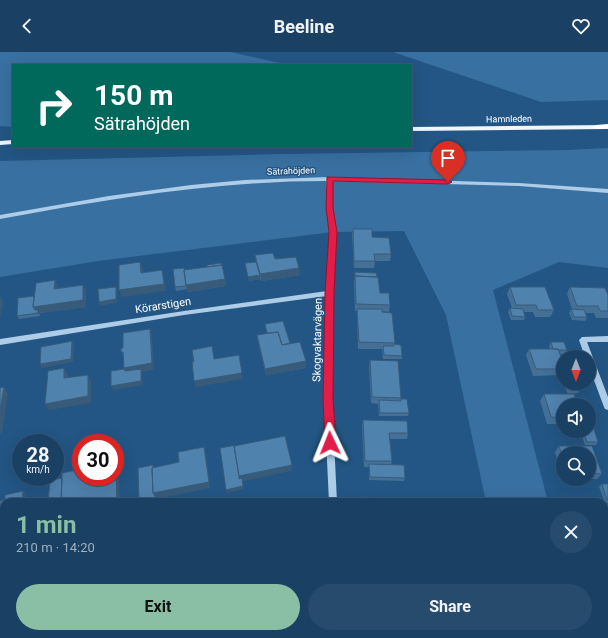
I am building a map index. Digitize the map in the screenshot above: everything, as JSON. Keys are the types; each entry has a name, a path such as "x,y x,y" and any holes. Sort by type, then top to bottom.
{"highway":[{"path":"596,127 608,126"}],"main road":[{"name":"Hamnleden","path":"412,129 596,127"},
{"path":"0,141 12,141"}],"street":[{"name":"Sätrahöjden","path":"0,217 119,197 218,184 329,179 552,185 608,192"},
{"name":"Skogvaktarvägen","path":"329,179 333,232 328,399 333,498"},
{"name":"Körarstigen","path":"0,342 184,313 330,293"},
{"path":"586,350 582,340 608,339"},
{"path":"596,375 608,407"}],"shaded area":[{"path":"0,52 230,52 284,64 12,64 12,127 0,126"},
{"path":"393,52 608,52 608,100 541,102"},
{"path":"608,148 608,268 559,262 493,290 547,498 485,498 446,315 404,231 333,232 98,261 0,277 0,161 282,154 568,150"}],"building":[{"path":"353,229 372,229 372,237 389,238 391,254 374,254 375,261 354,261"},
{"path":"273,253 275,259 296,257 299,268 260,274 255,255"},
{"path":"140,262 141,273 162,270 164,284 119,290 119,265"},
{"path":"256,262 260,275 248,277 245,263"},
{"path":"221,263 222,265 207,267 207,265"},
{"path":"222,265 225,279 186,285 184,270"},
{"path":"184,268 186,286 175,287 173,269"},
{"path":"355,272 376,273 377,277 355,276"},
{"path":"355,276 378,277 380,293 389,293 390,305 356,304"},
{"path":"55,280 54,289 83,285 83,300 33,307 36,283"},
{"path":"116,287 116,299 99,302 98,289"},
{"path":"510,287 545,287 554,310 538,310 536,305 516,305"},
{"path":"570,287 605,288 608,295 608,311 600,311 598,306 577,306"},
{"path":"34,296 33,307 35,310 38,310 38,313 17,316 18,298"},
{"path":"510,308 523,309 525,317 512,316"},
{"path":"357,309 382,309 382,312 392,313 395,343 359,342"},
{"path":"571,309 584,310 587,317 574,317"},
{"path":"283,321 290,343 282,345 278,332 267,333 265,324"},
{"path":"150,329 152,363 124,368 123,352 121,352 121,348 123,348 123,333"},
{"path":"278,332 282,345 300,342 306,361 265,369 257,335"},
{"path":"72,341 71,359 40,364 41,347"},
{"path":"551,342 564,342 567,350 559,350 553,349"},
{"path":"394,344 401,345 402,356 384,355 383,346 394,346"},
{"path":"212,346 214,359 239,355 242,373 194,381 192,362 194,362 192,350"},
{"path":"529,349 558,349 556,350 556,369 536,369"},
{"path":"370,360 398,361 401,398 372,397"},
{"path":"64,368 64,378 88,375 88,396 45,404 48,371"},
{"path":"124,369 125,371 141,369 141,381 111,386 111,371"},
{"path":"4,387 0,411 0,388"},
{"path":"544,394 574,394 575,398 556,398 556,417 551,417"},
{"path":"401,399 407,399 409,413 380,413 379,400 401,401"},
{"path":"363,420 407,421 408,433 389,433 392,461 365,461"},
{"path":"285,436 292,465 239,476 234,446"},
{"path":"596,436 598,442 587,442 586,438 596,438"},
{"path":"236,445 234,446 239,479 242,478 243,486 226,490 220,448"},
{"path":"204,447 209,482 153,493 152,468 179,462 178,452"},
{"path":"596,457 602,474 596,474"},
{"path":"369,464 404,465 405,478 370,477"},
{"path":"153,465 153,493 155,498 139,498 138,468"},
{"path":"72,471 72,486 116,486 117,498 61,498 62,486 64,486 64,473"},
{"path":"602,484 608,484 608,498 606,498"},
{"path":"49,486 62,486 61,498 48,498"},
{"path":"23,491 22,498 5,498 5,495"},
{"path":"364,497 390,498 364,498"}],"route":[{"path":"330,443 328,399 333,232 329,179 448,182"}]}
